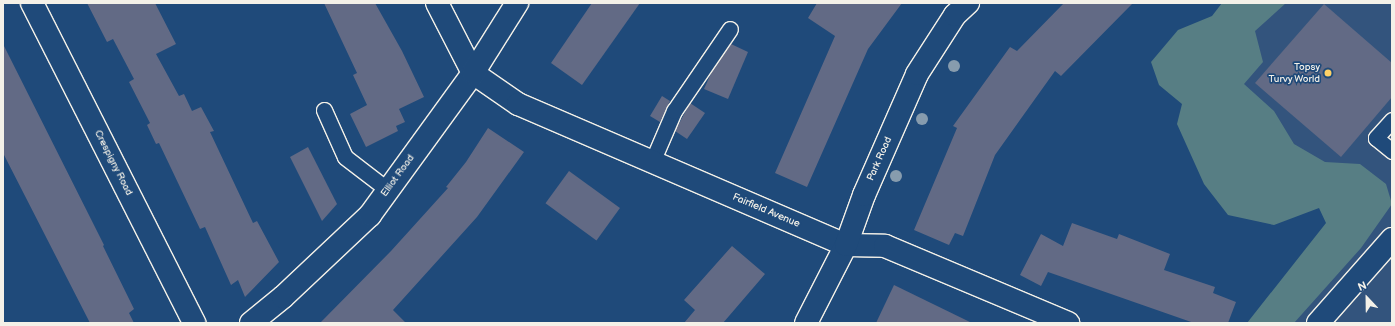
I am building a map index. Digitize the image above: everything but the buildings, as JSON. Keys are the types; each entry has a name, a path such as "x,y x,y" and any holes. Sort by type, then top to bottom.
{"street":[{"name":"Crespigny Road","path":"32,3 194,323"},
{"path":"437,3 473,73"},
{"name":"Elliot Road","path":"251,323 283,297 370,215 473,73 517,3"},
{"name":"Park Road","path":"806,323 846,245 864,195 917,74 955,15 968,3"},
{"name":"Fairfield Avenue","path":"473,73 518,104 846,245 885,246 1068,323"},
{"path":"1318,323 1392,239"}],"lane":[{"path":"652,162 674,111 730,29"},
{"path":"324,110 344,157 388,190"},
{"path":"1392,120 1376,138 1392,151"}],"shaded area":[{"path":"1245,3 1392,3 1392,323 1291,323 1368,230 1205,66"}],"green space":[{"path":"1222,3 1286,3 1255,31 1263,62 1244,84 1274,111 1294,144 1325,162 1360,164 1386,184 1392,204 1361,248 1294,323 1247,323 1326,223 1319,208 1274,225 1228,215 1204,184 1177,124 1182,104 1159,85 1151,62 1178,30 1212,16"}],"place":[{"name":"Topsy Turvy World","path":"1328,73"}]}
